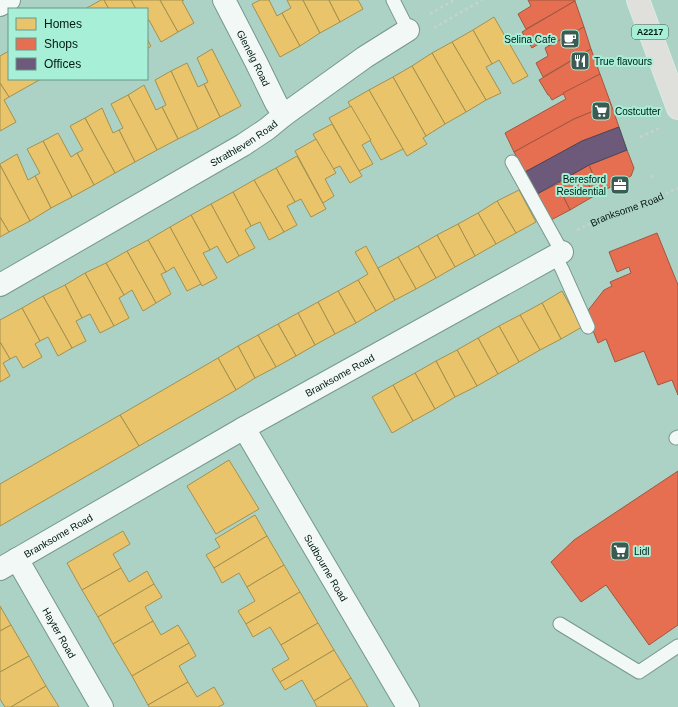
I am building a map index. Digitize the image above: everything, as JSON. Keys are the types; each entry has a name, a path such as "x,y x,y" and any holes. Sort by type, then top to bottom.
{"main road":[{"name":"A2217","path":"638,0 678,108"}],"street":[{"path":"0,5 9,0"},
{"name":"Glenelg Road","path":"224,0 276,103 284,115"},
{"name":"Strathleven Road","path":"0,285 243,145 365,57 408,30"},
{"name":"Branksome Road","path":"8,564 244,428 558,254"},
{"name":"Sudbourne Road","path":"244,428 408,707"},
{"name":"Hayter Road","path":"8,564 102,707"}],"lane":[{"path":"393,0 408,30"},
{"path":"512,162 558,254 562,269 588,327"},
{"path":"560,624 639,672 678,646"}],"path":[{"path":"408,30 432,30 482,0"},
{"path":"640,137 661,128"},
{"path":"651,175 654,180"},
{"name":"Branksome Road","path":"558,254 570,234 606,216 650,201 678,188"}],"building: Homes":[{"path":"101,0 104,0 108,8 87,8"},
{"path":"104,0 131,0 135,8 108,8"},
{"path":"131,0 160,0 178,32 161,42 148,20 148,8 135,8"},
{"path":"160,0 184,0 182,1 194,23 178,32"},
{"path":"260,0 269,0 277,16 282,13 300,46 280,57 252,4"},
{"path":"287,0 303,0 320,33 300,46 282,13 291,8"},
{"path":"303,0 329,0 340,22 320,33"},
{"path":"329,0 358,0 363,9 340,22"},
{"path":"494,17 528,76 513,84 499,60 492,64 473,30"},
{"path":"473,30 492,64 486,67 501,93 486,100 452,42"},
{"path":"148,41 151,46 148,48"},
{"path":"452,42 486,100 466,112 432,53"},
{"path":"212,49 241,106 220,117 204,84 208,82 197,58"},
{"path":"8,52 8,80 39,80 9,97 0,83 0,56"},
{"path":"432,53 466,112 445,124 412,66"},
{"path":"187,63 198,87 204,84 220,117 198,129 171,71"},
{"path":"412,66 445,124 426,136 393,77"},
{"path":"171,71 198,129 178,139 162,107 166,105 155,80"},
{"path":"393,77 426,136 423,138 427,144 407,156 369,90"},
{"path":"0,83 9,97 4,100 16,122 0,131"},
{"path":"144,85 156,110 162,107 178,139 157,150 128,95"},
{"path":"369,90 403,149 381,160 348,102"},
{"path":"128,95 157,150 135,162 119,130 123,128 111,104"},
{"path":"351,106 371,140 362,145 373,164 359,171 329,118"},
{"path":"102,108 113,133 119,130 135,162 115,173 85,118"},
{"path":"85,118 115,173 94,185 77,153 83,150 70,126"},
{"path":"332,124 362,176 350,183 340,166 333,169 313,134"},
{"path":"58,133 71,157 77,153 94,185 72,197 43,141"},
{"path":"316,139 336,173 325,179 334,196 323,203 295,151"},
{"path":"43,141 72,197 51,208 35,176 40,173 27,149"},
{"path":"17,154 28,180 35,176 51,208 30,221 0,165"},
{"path":"297,156 326,209 311,217 301,199 295,202 276,168"},
{"path":"0,165 30,221 9,232 0,217"},
{"path":"276,168 295,202 287,206 297,225 284,232 254,180"},
{"path":"254,180 284,232 269,240 260,222 251,226 233,192"},
{"path":"519,190 536,222 516,233 497,201"},
{"path":"233,192 251,226 245,230 255,248 239,256 211,204"},
{"path":"497,201 516,233 496,244 478,213"},
{"path":"211,204 239,256 227,263 217,246 210,250 191,215"},
{"path":"478,213 496,244 475,256 458,224"},
{"path":"191,215 210,250 203,253 217,278 202,286 170,227"},
{"path":"0,217 9,232 0,237"},
{"path":"458,224 475,256 455,267 437,235"},
{"path":"170,227 201,284 187,291 174,267 166,272 148,240"},
{"path":"437,235 455,267 436,278 418,246"},
{"path":"148,240 166,272 161,274 171,294 156,303 127,251"},
{"path":"366,246 395,300 376,311 358,280 368,274 355,252"},
{"path":"418,246 436,278 416,289 398,257"},
{"path":"127,251 156,303 143,311 132,290 124,295 106,263"},
{"path":"398,257 416,289 395,300 378,268"},
{"path":"106,263 124,295 119,298 129,318 114,326 85,273"},
{"path":"85,273 114,326 100,333 90,314 82,318 65,285"},
{"path":"358,280 376,311 356,323 338,291"},
{"path":"65,285 82,318 76,321 86,341 72,348 43,296"},
{"path":"338,291 356,323 335,334 318,302"},
{"path":"562,291 582,327 561,339 542,303"},
{"path":"43,296 72,348 58,356 48,337 40,341 22,308"},
{"path":"318,302 335,334 315,345 298,313"},
{"path":"542,303 561,339 540,350 520,315"},
{"path":"22,308 40,341 35,344 42,357 23,368 16,356 10,359 0,342 0,320"},
{"path":"298,313 315,345 296,356 278,324"},
{"path":"520,315 540,350 519,362 499,326"},
{"path":"278,324 296,356 276,367 258,335"},
{"path":"499,326 519,362 498,374 478,338"},
{"path":"258,335 276,367 255,378 238,346"},
{"path":"478,338 498,374 477,386 457,350"},
{"path":"0,342 10,359 3,363 10,376 0,382"},
{"path":"238,346 255,378 236,390 218,358"},
{"path":"457,350 477,386 455,397 436,361"},
{"path":"218,358 236,390 139,446 120,415"},
{"path":"436,361 455,397 435,409 415,373"},
{"path":"415,373 435,409 413,421 393,385"},
{"path":"393,385 413,421 392,433 372,397"},
{"path":"120,415 139,446 0,526 0,484"},
{"path":"229,460 259,509 216,534 187,486"},
{"path":"255,515 267,536 214,568 206,555 220,547 215,539"},
{"path":"123,531 130,544 113,554 121,568 82,590 67,563"},
{"path":"267,536 284,565 247,587 239,573 222,583 214,568"},
{"path":"284,565 300,592 246,624 238,611 255,601 247,587"},
{"path":"121,568 129,582 147,571 154,584 98,617 82,590"},
{"path":"154,584 162,597 145,607 153,621 113,644 98,617"},
{"path":"300,592 318,623 281,645 270,627 253,637 246,624"},
{"path":"0,606 11,625 0,631"},
{"path":"153,621 161,635 178,625 189,643 132,676 113,644"},
{"path":"318,623 334,650 280,682 272,669 289,659 281,645"},
{"path":"11,625 29,656 0,672 0,631"},
{"path":"189,643 196,656 179,666 188,682 148,705 132,676"},
{"path":"334,650 351,678 314,701 302,680 285,690 280,682"},
{"path":"29,656 46,686 11,707 5,707 0,699 0,672"},
{"path":"351,678 368,707 317,707 314,701"},
{"path":"188,682 197,697 214,687 224,704 218,707 149,707 148,705"},
{"path":"46,686 59,707 11,707"}],"building: Shops":[{"path":"528,0 575,1 526,29 518,14 531,6"},
{"path":"575,1 584,27 549,46 545,40 532,48 522,32"},
{"path":"584,27 591,49 543,77 536,63 548,56 545,48"},
{"path":"591,49 600,74 552,100 539,80"},
{"path":"600,74 611,104 574,119 514,152 505,133 566,99 563,93"},
{"path":"611,104 619,127 582,141 525,172 514,152 574,119"},
{"path":"627,150 634,168 631,176 594,196 586,179 593,175 589,165"},
{"path":"589,165 593,175 586,179 594,196 570,210 557,184"},
{"path":"557,184 570,210 551,220 537,194"},
{"path":"657,233 678,285 678,395 672,380 658,385 644,351 615,362 606,339 598,343 586,313 604,290 612,286 610,282 631,273 629,267 617,272 609,252"},
{"name":"Lidl","path":"678,471 678,625 649,645 606,585 581,602 551,562 574,540"}],"building: Offices":[{"path":"619,127 627,150 589,165 537,194 525,172 582,141"}],"place":[{"name":"Selina Cafe","path":"570,39"},
{"name":"True flavours","path":"580,61"},
{"name":"Costcutter","path":"601,111"},
{"name":"Beresford Residential","path":"620,185"},
{"name":"Lidl","path":"620,551"}]}
